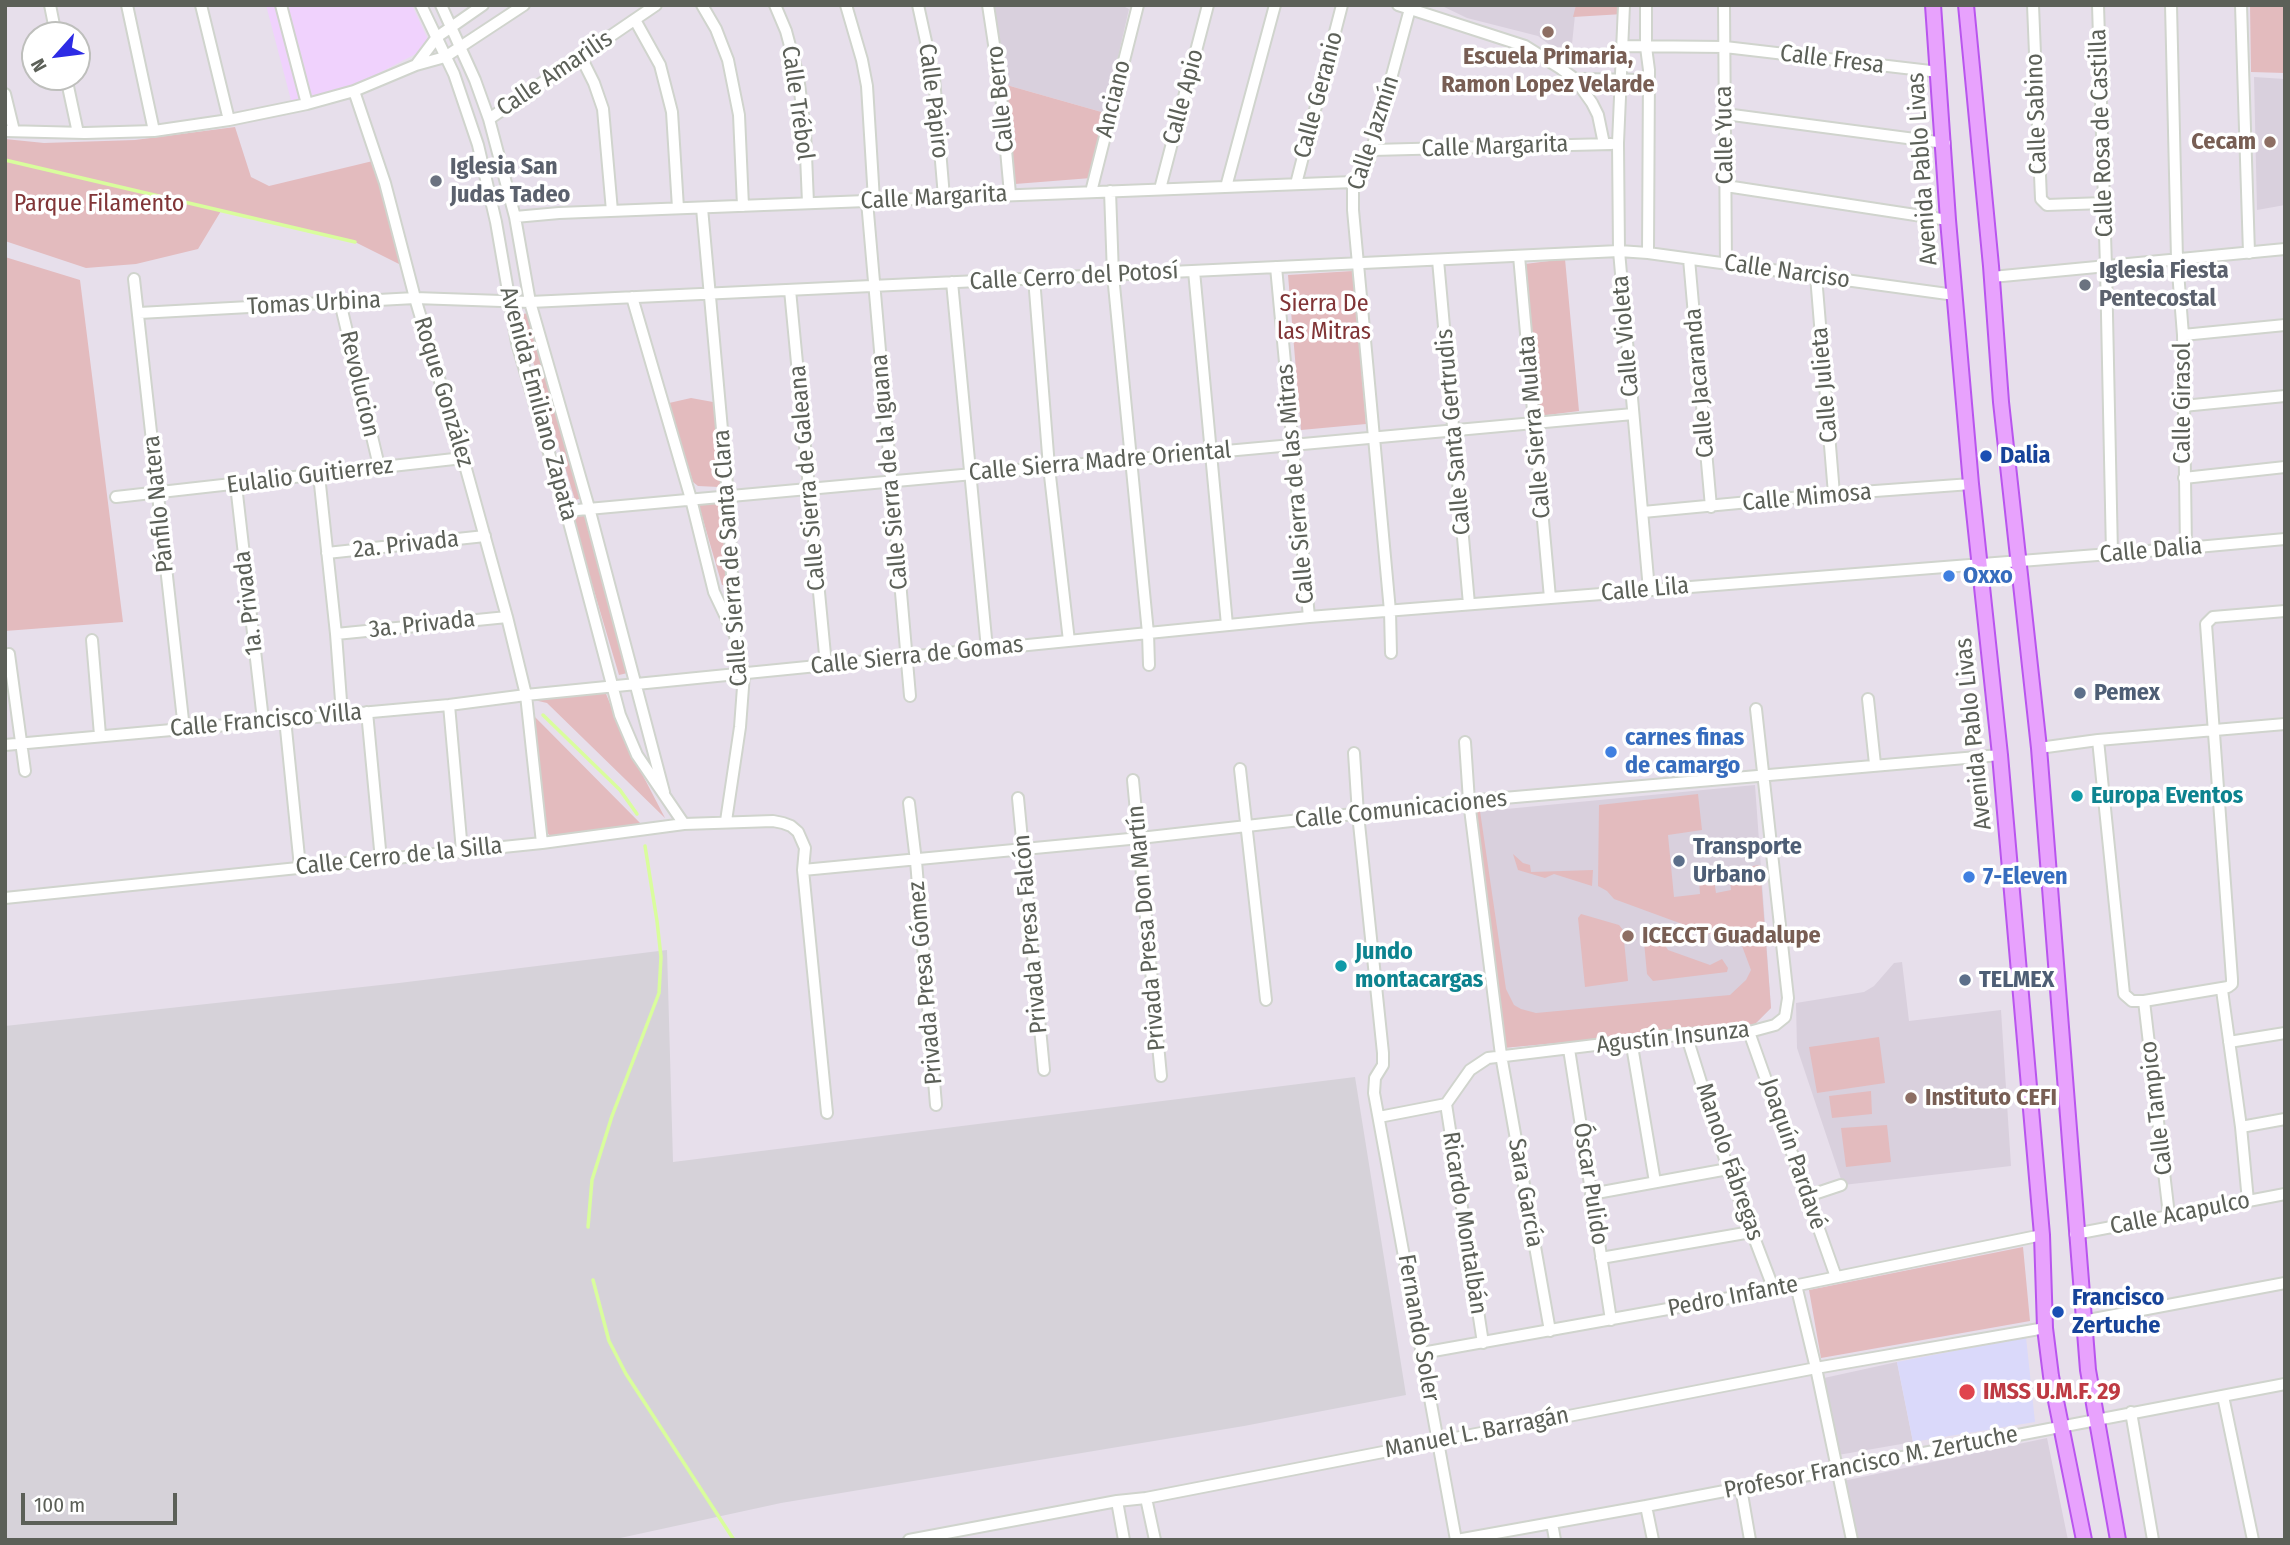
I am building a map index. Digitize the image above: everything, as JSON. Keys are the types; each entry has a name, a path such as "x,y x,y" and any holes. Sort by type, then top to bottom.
{"main road":[{"name":"Avenida Pablo Livas","path":"1934,5 1948,220 1971,484 2000,755 2042,1235 2045,1328 2050,1376 2084,1540"},
{"path":"1966,5 2001,402 2039,748 2083,1321 2088,1370 2118,1540"}],"street":[{"path":"127,5 155,131"},
{"path":"201,5 229,120"},
{"name":"Avenida Emiliano Zapata","path":"421,5 446,57 471,125 487,180 517,343 566,511 611,687 625,730 637,755 684,824"},
{"name":"Avenida Emiliano Zapata","path":"441,5 489,119 515,217 530,302 589,508 666,797"},
{"path":"416,65 437,37 483,5"},
{"path":"5,93 10,131 155,131 229,120 355,91 416,65 446,57 524,5"},
{"name":"Calle Amarilis","path":"489,119 656,5"},
{"path":"702,5 716,29 728,60 739,115 743,206"},
{"name":"Calle Trébol","path":"775,5 786,31 797,76 805,131 808,203"},
{"name":"Calle Sierra de la Iguana","path":"846,5 867,86 872,286 910,696"},
{"name":"Calle Pápiro","path":"918,5 934,78 944,197"},
{"name":"Calle Berro","path":"988,5 1000,84 1010,194"},
{"name":"Calle Apio","path":"1160,189 1208,5"},
{"path":"1227,187 1275,5"},
{"name":"Calle Geranio","path":"1296,184 1342,5"},
{"path":"1398,5 1525,46 1575,79 1598,115 1604,144"},
{"name":"Calle Violeta","path":"1624,5 1618,144 1619,251 1649,590"},
{"path":"1646,5 1649,80 1648,253"},
{"name":"Calle Yuca","path":"1724,5 1726,264"},
{"name":"Calle Sabino","path":"2033,5 2041,199 2047,205 2104,203"},
{"name":"Calle Rosa de Castilla","path":"2098,5 2112,554"},
{"name":"Calle Girasol","path":"2171,5 2177,259 2183,335 2186,548"},
{"path":"2241,5 2249,253"},
{"path":"285,6 307,104"},
{"name":"Anciano","path":"1091,192 1137,6"},
{"name":"Calle Jazmín","path":"1391,653 1390,611 1353,210 1353,182 1369,160 1411,7"},
{"path":"635,20 660,65 672,112 678,208"},
{"name":"Calle Fresa","path":"1623,46 1725,47 1938,72"},
{"path":"581,57 603,109 612,211"},
{"path":"1575,79 1649,80"},
{"path":"69,91 78,133"},
{"name":"Roque González","path":"355,91 385,183 415,298 507,617 526,695 542,843"},
{"path":"1725,114 1945,143"},
{"name":"Calle Margarita","path":"1372,150 1618,144"},
{"name":"Calle Margarita","path":"515,217 1010,194 1353,182"},
{"path":"1726,186 1948,220"},
{"path":"1110,191 1113,275 1149,665"},
{"name":"Calle Sierra de Santa Clara","path":"702,208 728,496 735,636 744,674 740,727 726,821"},
{"path":"1992,277 2285,249"},
{"name":"Calle Narciso","path":"1619,251 1955,295"},
{"name":"Calle Cerro del Potosí","path":"530,302 1619,251"},
{"name":"Calle Sierra Mulata","path":"1519,256 1550,597"},
{"name":"Calle Jacaranda","path":"1689,259 1712,507"},
{"name":"Calle Santa Gertrudis","path":"1438,260 1469,604"},
{"name":"Calle Sierra de las Mitras","path":"1276,267 1309,617"},
{"path":"1194,271 1227,625"},
{"name":"Calle Julieta","path":"1816,276 1834,494"},
{"path":"1034,278 1049,467 1069,641"},
{"name":"Pánfilo Natera","path":"134,279 184,729"},
{"path":"952,282 987,649"},
{"name":"Calle Sierra de Galeana","path":"790,290 826,665"},
{"path":"632,297 691,499 714,592 735,636"},
{"name":"Tomas Urbina","path":"139,313 415,298 530,302"},
{"name":"Revolucion","path":"340,302 379,466"},
{"path":"2183,335 2285,324"},
{"path":"2183,405 2285,396"},
{"name":"Calle Sierra Madre Oriental","path":"566,511 1633,414"},
{"name":"Eulalio Guitierrez","path":"117,498 463,458"},
{"path":"2184,478 2285,467"},
{"path":"319,475 337,634 342,714"},
{"name":"Calle Mimosa","path":"1643,512 1971,484"},
{"name":"1a. Privada","path":"236,485 263,720"},
{"name":"2a. Privada","path":"327,553 485,536"},
{"name":"Calle Dalia","path":"1981,563 2285,539"},
{"name":"Calle Lila","path":"1309,617 1981,563"},
{"path":"2248,1201 2229,1042 2216,730 2206,632 2208,621 2213,617 2285,611"},
{"name":"3a. Privada","path":"337,634 507,617"},
{"name":"Calle Sierra de Gomas","path":"526,695 1309,617"},
{"path":"92,640 100,735"},
{"path":"9,654 9,672 25,771"},
{"name":"Calle Francisco Villa","path":"5,745 449,705 526,695"},
{"path":"1868,699 1875,764"},
{"path":"449,705 462,852"},
{"name":"Agustín Insunza","path":"1446,1104 1481,1060 1501,1055 1686,1034 1749,1032 1779,1022 1785,1017 1788,1009 1756,709"},
{"path":"368,712 381,860"},
{"path":"285,719 300,867"},
{"path":"2039,748 2285,723"},
{"path":"2098,740 2124,994 2132,1002 2227,987"},
{"name":"Sara García","path":"1465,742 1469,801 1501,1055 1550,1331"},
{"name":"Fernando Soler","path":"1354,753 1383,1053 1383,1065 1374,1085 1456,1540"},
{"name":"Calle Comunicaciones","path":"803,870 1248,827 1469,801 2000,755"},
{"path":"1240,769 1266,1000"},
{"name":"Privada Presa Don Martín","path":"1133,780 1161,1076"},
{"name":"Privada Presa Falcón","path":"1018,798 1044,1070"},
{"name":"Privada Presa Gómez","path":"909,803 936,1105"},
{"name":"Calle Cerro de la Silla","path":"5,898 462,852 726,821 773,821 791,826 803,840 803,870"},
{"path":"803,870 827,1113"},
{"name":"Calle Tampico","path":"2144,1001 2169,1215"},
{"name":"Joaquín Pardavé","path":"1749,1032 1836,1277"},
{"path":"2229,1042 2285,1033"},
{"name":"Manolo Fábregas","path":"1686,1034 1728,1169 1774,1290"},
{"path":"1631,1040 1655,1182"},
{"name":"Óscar Pulido","path":"1569,1049 1611,1320"},
{"path":"1379,1117 1446,1104"},
{"name":"Ricardo Montalbán","path":"1446,1104 1483,1343"},
{"path":"2241,1127 2285,1119"},
{"path":"1591,1194 1728,1169"},
{"path":"1808,1196 1841,1185"},
{"name":"Calle Acapulco","path":"2076,1234 2285,1194"},
{"path":"1601,1258 1751,1232"},
{"name":"Pedro Infante","path":"1422,1353 1774,1290 2042,1235"},
{"path":"2083,1321 2285,1283"},
{"path":"1796,1285 1852,1540"},
{"name":"Manuel L. Barragán","path":"909,1540 1117,1501 1146,1498 1816,1368 2045,1328"},
{"name":"Profesor Francisco M. Zertuche","path":"1456,1540 2285,1384"},
{"path":"2223,1396 2253,1540"},
{"path":"2131,1412 2153,1540"},
{"path":"1741,1488 1750,1540"},
{"path":"1146,1498 1155,1540"},
{"path":"1117,1501 1124,1540"},
{"path":"1646,1506 1653,1540"},
{"path":"1552,1523 1555,1540"}],"shaded area":[{"path":"266,5 412,5 431,46 356,85 292,104"},
{"path":"990,5 1121,5 1129,9 1105,113 1003,84"},
{"name":"Escuela Primaria, Ramon Lopez Velarde","path":"1440,5 1576,5 1571,54 1559,52 1538,36 1467,18"},
{"name":"Cecam","path":"2254,77 2285,79 2285,205 2257,210"},
{"name":"ICECCT Guadalupe","path":"1755,785 1771,1008 1755,1024 1503,1048 1475,812"},
{"path":"667,950 673,1162 1355,1077 1406,1395 1244,1426 781,1503 611,1540 5,1540 5,1026 399,983"},
{"name":"Instituto CEFI","path":"1902,962 1909,1021 2001,1010 2011,1166 1843,1185 1797,1048 1796,1003 1864,992 1874,986 1894,963"},
{"name":"IMSS U.M.F. 29","path":"2026,1337 2035,1422 1913,1442 1897,1362"},
{"path":"1897,1362 1913,1442 1838,1455 1824,1378"},
{"path":"2047,1438 2068,1540 1855,1540 1843,1481"}],"green space":[{"path":"1576,5 1623,5 1623,14 1573,17"},
{"path":"2250,5 2285,5 2285,73 2251,72"},
{"path":"1003,84 1105,113 1091,178 1015,184 1008,146"},
{"name":"Parque Filamento","path":"235,127 251,177 269,186 377,160 407,268 355,242 221,211 198,249 136,264 86,268 5,241 5,139 44,143 135,140"},
{"path":"5,257 80,280 123,622 5,631"},
{"path":"1565,259 1579,411 1539,416 1525,264"},
{"name":"Sierra De las Mitras","path":"1353,271 1366,424 1301,430 1288,275"},
{"path":"537,311 587,497 575,500 519,315"},
{"path":"691,398 713,402 726,479 719,487 698,486 693,482 669,403"},
{"path":"697,499 726,499 732,585 722,585"},
{"path":"591,510 636,671 619,675 571,513"},
{"path":"604,689 627,745 665,818 547,703 530,699"},
{"path":"531,713 648,831 550,836 546,831 526,729"},
{"path":"1698,794 1702,830 1668,835 1674,897 1700,894 1699,881 1714,880 1716,893 1731,890 1729,869 1760,865 1771,1008 1755,1024 1503,1048 1475,812 1480,811 1506,989 1514,1005 1536,1013 1730,995 1746,980 1751,970 1742,946 1614,899 1598,886 1599,805"},
{"path":"1513,854 1523,863 1530,865 1531,872 1593,870 1592,886 1554,874 1545,878 1518,870"},
{"path":"1581,914 1619,925 1623,930 1628,981 1585,987 1578,918"},
{"path":"1651,935 1661,939 1668,950 1710,965 1722,959 1728,968 1727,972 1653,981 1647,974 1644,942"},
{"path":"1879,1037 1885,1083 1817,1093 1809,1047"},
{"path":"1871,1091 1872,1114 1832,1118 1829,1096"},
{"path":"1887,1125 1891,1162 1846,1167 1841,1128"},
{"path":"2023,1247 2030,1321 1821,1358 1809,1290"}],"waterway":[{"path":"5,160 355,242"},
{"path":"543,715 620,790 637,814"},
{"path":"588,1227 592,1180 612,1116 659,993 661,957 645,846"},
{"path":"593,1280 609,1341 626,1374 734,1540"}],"place":[{"name":"Escuela Primaria, Ramon Lopez Velarde","path":"1548,32"},
{"name":"Cecam","path":"2270,142"},
{"name":"Iglesia San Judas Tadeo","path":"436,181"},
{"name":"Iglesia Fiesta Pentecostal","path":"2085,285"},
{"name":"Dalia","path":"1986,456"},
{"name":"Oxxo","path":"1949,576"},
{"name":"Pemex","path":"2080,693"},
{"name":"carnes finas de camargo","path":"1611,752"},
{"name":"Europa Eventos","path":"2077,796"},
{"name":"Transporte Urbano","path":"1679,861"},
{"name":"7-Eleven","path":"1969,877"},
{"name":"ICECCT Guadalupe","path":"1628,936"},
{"name":"Jundo montacargas","path":"1341,966"},
{"name":"TELMEX","path":"1965,980"},
{"name":"Instituto CEFI","path":"1911,1098"},
{"name":"Francisco Zertuche","path":"2058,1312"},
{"name":"IMSS U.M.F. 29","path":"1967,1392"}]}
